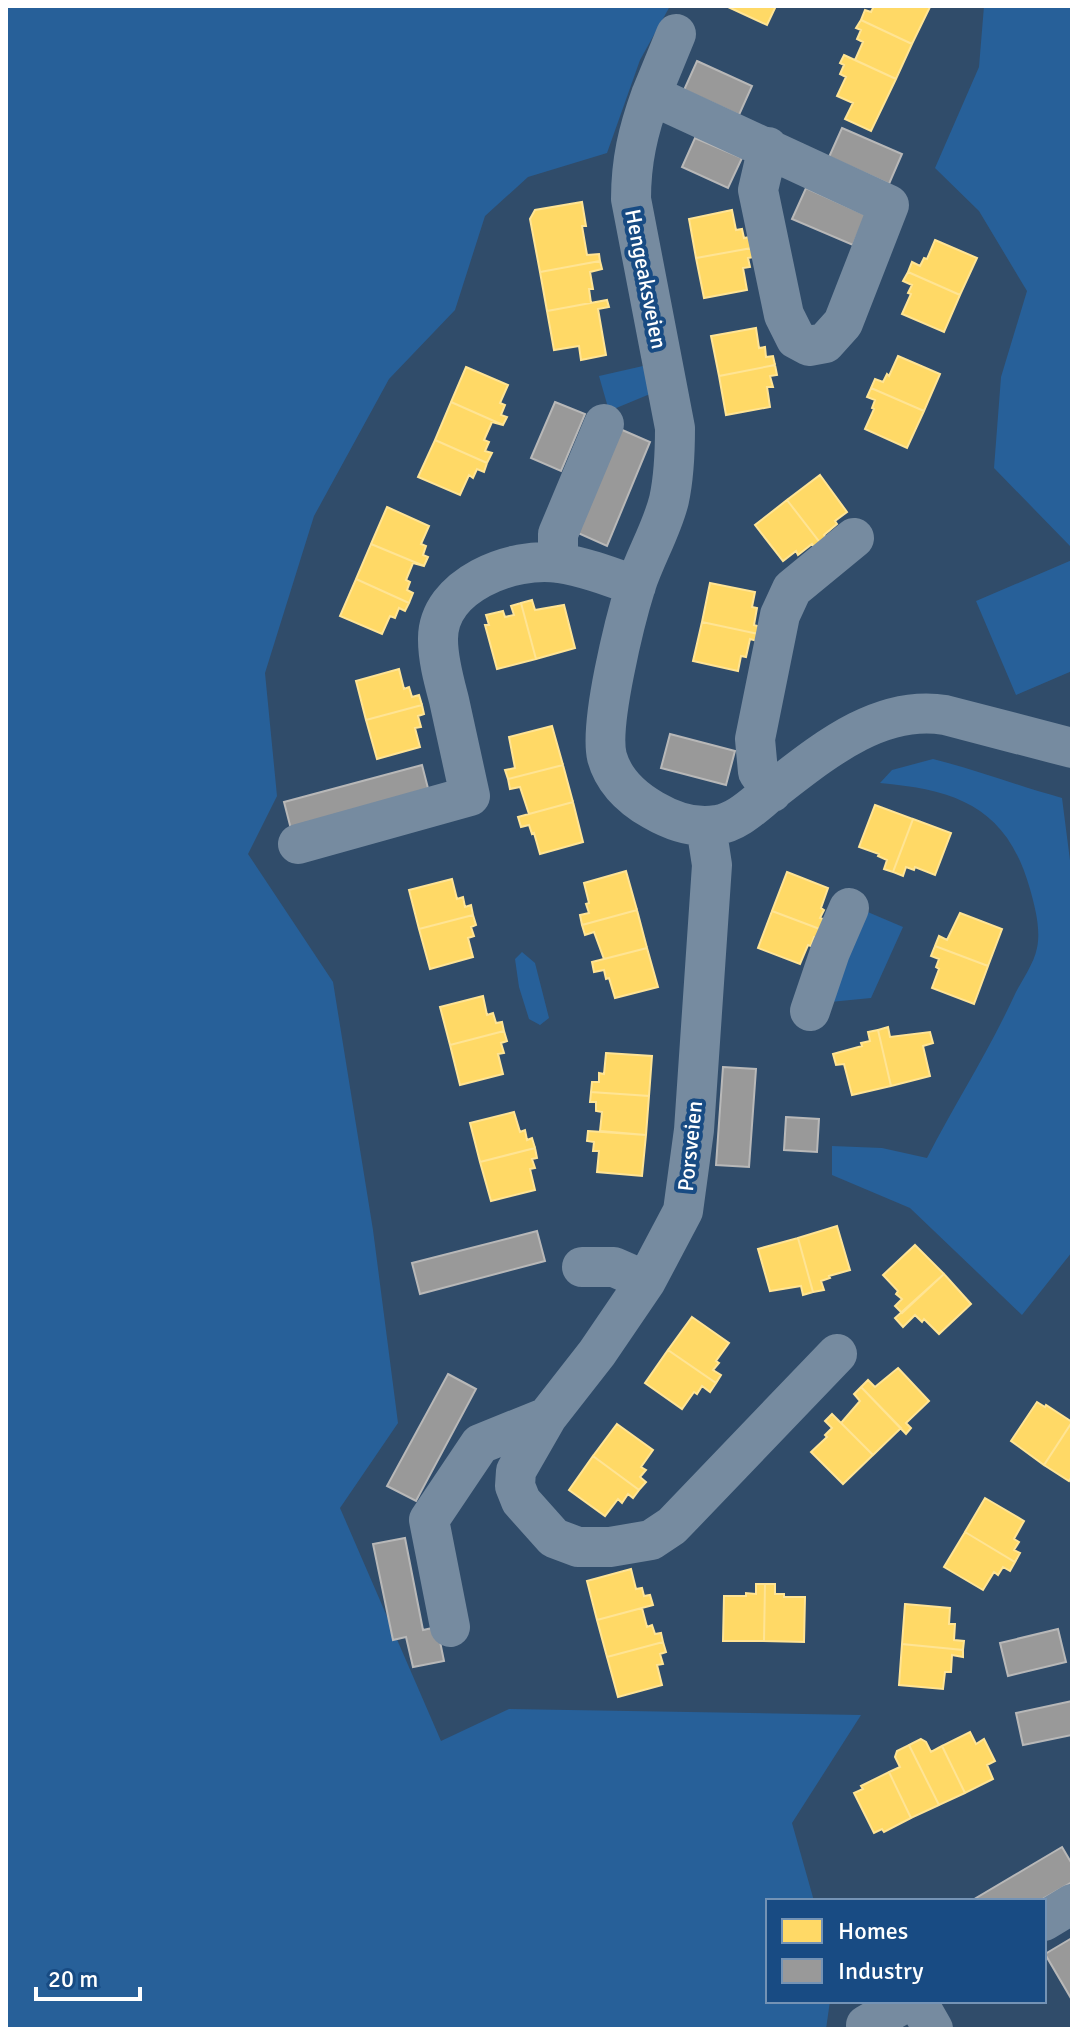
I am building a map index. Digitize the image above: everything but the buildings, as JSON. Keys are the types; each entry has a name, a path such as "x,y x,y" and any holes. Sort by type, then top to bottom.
{"street":[{"name":"Hengeaksveien","path":"676,34 651,95 631,164 631,199 675,428 675,451 669,501 636,586 609,699 605,740 607,757 615,777 627,792 676,821 706,826"},
{"path":"651,95 768,147 889,205 843,323 825,343 809,346 796,339 784,315 758,190 768,147"},
{"path":"558,563 558,534 604,424"},
{"path":"772,792 758,772 755,739 780,615 792,589 854,538"},
{"path":"298,844 470,796 437,638 444,613 460,591 501,569 537,562 558,563 636,586"},
{"path":"706,826 731,821 856,732 910,713 945,715 1072,748"},
{"name":"Porsveien","path":"706,826 712,865 689,1179 683,1211 646,1281 597,1353 547,1417 516,1471 515,1486 521,1501 554,1538 578,1547 610,1547 651,1540 682,1517 837,1354"},
{"path":"810,1011 849,908"},
{"path":"582,1267 614,1267 646,1281"},
{"path":"450,1627 429,1520 480,1444 547,1417"},
{"path":"1046,1920 1072,1904"},
{"path":"866,2025 904,2003"},
{"path":"918,2003 933,2029"}],"shaded area":[{"path":"6,6 670,6 640,60 607,153 528,177 485,216 455,310 389,379 314,516 265,673 277,796 248,854 333,982 373,1230 398,1423 340,1508 441,1741 509,1709 861,1715 792,1823 813,1899 766,1899 766,2003 830,2003 826,2029 6,2029"},
{"path":"984,6 1072,6 1070,546 994,468 1001,377 1027,291 979,211 935,168 979,67"},
{"path":"643,366 650,394 609,411 599,376"},
{"path":"1072,560 1072,671 1016,695 976,601"},
{"path":"933,759 1062,798 1072,876 1072,1252 1022,1315 910,1208 832,1175 832,1146 882,1148 927,1158 995,1034 1037,948 1038,926 1030,889 1020,861 993,821 955,798 908,786 880,783 892,770"},
{"path":"863,910 903,927 871,998 830,1002"},
{"path":"522,952 535,963 549,1018 540,1025 529,1019 519,987 515,959"}]}
